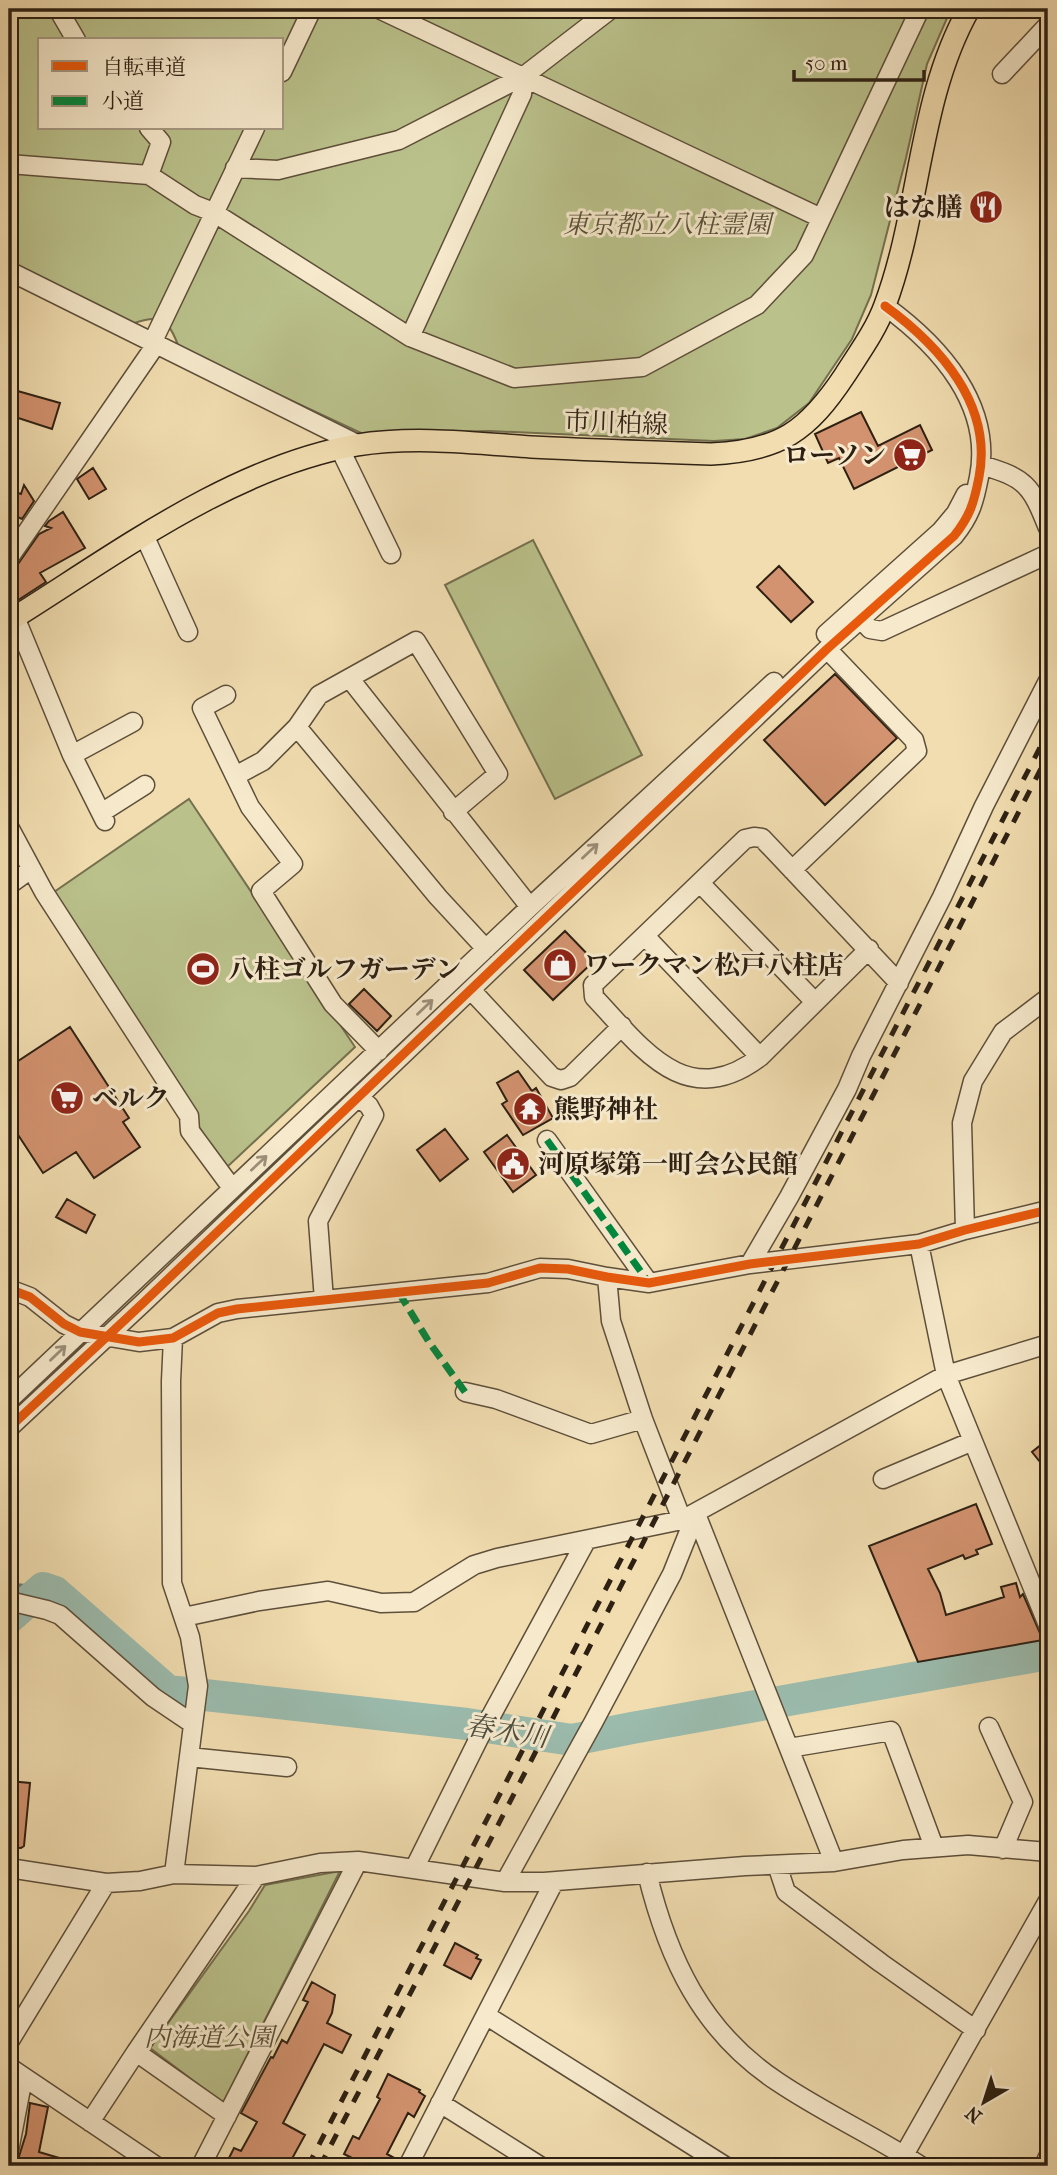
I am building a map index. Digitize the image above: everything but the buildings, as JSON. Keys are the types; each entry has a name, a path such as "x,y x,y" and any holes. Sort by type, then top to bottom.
{"main road":[{"name":"市川柏線","path":"12,619 209,499 294,462 349,447 413,441 594,451 711,454 745,453 783,439 810,421 855,360 885,306 902,245 937,85 960,24 969,9"}],"street":[{"path":"58,9 75,38"},
{"path":"284,68 312,9"},
{"path":"379,9 821,218"},
{"path":"235,168 278,170 399,140 524,76 611,9"},
{"path":"9,164 149,175 195,205 214,212 410,337 514,378 642,367 757,305 804,255 920,9"},
{"path":"1002,74 1048,25"},
{"path":"410,337 522,94 524,76"},
{"path":"149,175 161,142 151,130"},
{"path":"9,558 155,342 253,130"},
{"path":"9,271 155,342 349,447 391,554"},
{"path":"9,1428 827,649 954,536 965,522 974,504 982,447 979,425 970,398 948,366 921,336 885,306"},
{"path":"981,464 1018,477 1029,488 1046,522"},
{"path":"9,1400 530,907 941,531 956,513 981,464"},
{"path":"145,537 188,632"},
{"path":"861,619 870,629 882,631 1048,554"},
{"path":"12,619 72,755 103,817 145,785"},
{"path":"235,776 262,761 297,727 319,695 416,641 498,774 453,812"},
{"path":"792,870 917,751 914,740 827,649"},
{"path":"350,679 530,907"},
{"path":"751,1264 841,1101 984,806 1048,681"},
{"path":"226,695 202,708 250,807 293,864 261,891 333,1004 379,1051"},
{"path":"72,755 133,722"},
{"path":"297,727 438,897 486,949"},
{"path":"9,827 44,892 189,1116 190,1131 232,1188"},
{"path":"869,949 760,1056 744,1068 714,1079 697,1079 665,1067 648,1055 594,997 593,985 745,839 754,837 762,838 869,949 899,983"},
{"path":"9,885 31,869"},
{"path":"700,883 815,1002"},
{"path":"645,936 760,1056"},
{"path":"471,990 552,1077 561,1080 570,1077 622,1027"},
{"path":"965,1230 962,1124 973,1081 1003,1031 1048,998"},
{"path":"324,1300 318,1221 374,1115 359,1097"},
{"path":"547,1140 649,1283"},
{"path":"9,1289 30,1297 64,1324 80,1332 139,1342 173,1338 218,1313 488,1283 540,1268 568,1269 607,1278 649,1283 751,1264 919,1244 1048,1210"},
{"path":"919,1244 946,1375 1048,1625"},
{"path":"607,1278 611,1321 643,1419 763,1682 834,1862"},
{"path":"173,1338 172,1583 190,1637 198,1686 174,1874"},
{"path":"184,1617 258,1601 328,1591 380,1603 414,1602 474,1565 689,1517 946,1375 1048,1344"},
{"path":"465,1392 496,1399 591,1434 643,1419"},
{"path":"883,1479 973,1441"},
{"path":"505,1882 672,1574 689,1517"},
{"path":"414,1869 480,1738 586,1541"},
{"path":"9,1601 60,1615 153,1697 193,1724"},
{"path":"989,1727 1023,1802 1003,1849"},
{"path":"789,1748 891,1731 934,1847"},
{"path":"189,1757 287,1767"},
{"path":"9,1868 106,1883 140,1881 174,1874 256,1876 320,1863 358,1861 505,1882 554,1882 648,1873 834,1862 934,1847 968,1845 1048,1852"},
{"path":"201,2166 358,1861"},
{"path":"777,1865 786,1892 881,1964 975,2030"},
{"path":"648,1873 654,1901 678,1966 692,1995 716,2028 746,2058 778,2082 902,2161 921,2166"},
{"path":"89,2122 256,1876"},
{"path":"408,2166 554,1882"},
{"path":"9,2042 106,1883"},
{"path":"902,2161 1048,1901"},
{"path":"486,2016 725,2166"},
{"path":"136,2052 228,2116"},
{"path":"9,2151 16,2072 156,2166"},
{"path":"440,2103 540,2166"},
{"path":"1044,2166 1048,2157"}],"green space":[{"name":"東京都立八柱霊園","path":"9,9 951,9 927,64 871,295 852,339 809,403 777,428 745,439 714,441 490,431 361,433 179,348 172,330 163,321 150,319 132,324 9,265"},
{"path":"533,540 642,755 555,799 445,585"},
{"name":"八柱ゴルフガーデン","path":"189,799 355,1047 225,1169 54,892"},
{"name":"内海道公園","path":"340,1871 223,2103 150,2048 265,1885"}],"waterway":[{"path":"9,1585 43,1588"},
{"name":"春木川","path":"9,1618 43,1588 55,1592 168,1691 467,1724 572,1740 1048,1654"}],"railway":[{"path":"308,2166 1048,732"},
{"path":"320,2166 1048,755"}],"marked path":[{"path":"547,1140 649,1283"},
{"path":"399,1293 429,1342 465,1392"}],"cycle path":[{"path":"9,1428 827,649 954,536 968,515 979,477 981,451 978,426 970,402 943,359 925,339 885,306"},
{"path":"9,1289 30,1297 64,1324 80,1332 139,1342 173,1338 218,1313 237,1309 488,1283 540,1268 568,1269 649,1283 750,1264 919,1244 1048,1210"}],"place":[{"name":"はな膳","path":"986,207"},
{"name":"ローソン","path":"910,455"},
{"name":"ワークマン松戸八柱店","path":"560,965"},
{"name":"八柱ゴルフガーデン","path":"203,969"},
{"name":"ベルク","path":"67,1098"},
{"name":"熊野神社","path":"530,1109"},
{"name":"河原塚第一町会公民館","path":"513,1164"}]}
